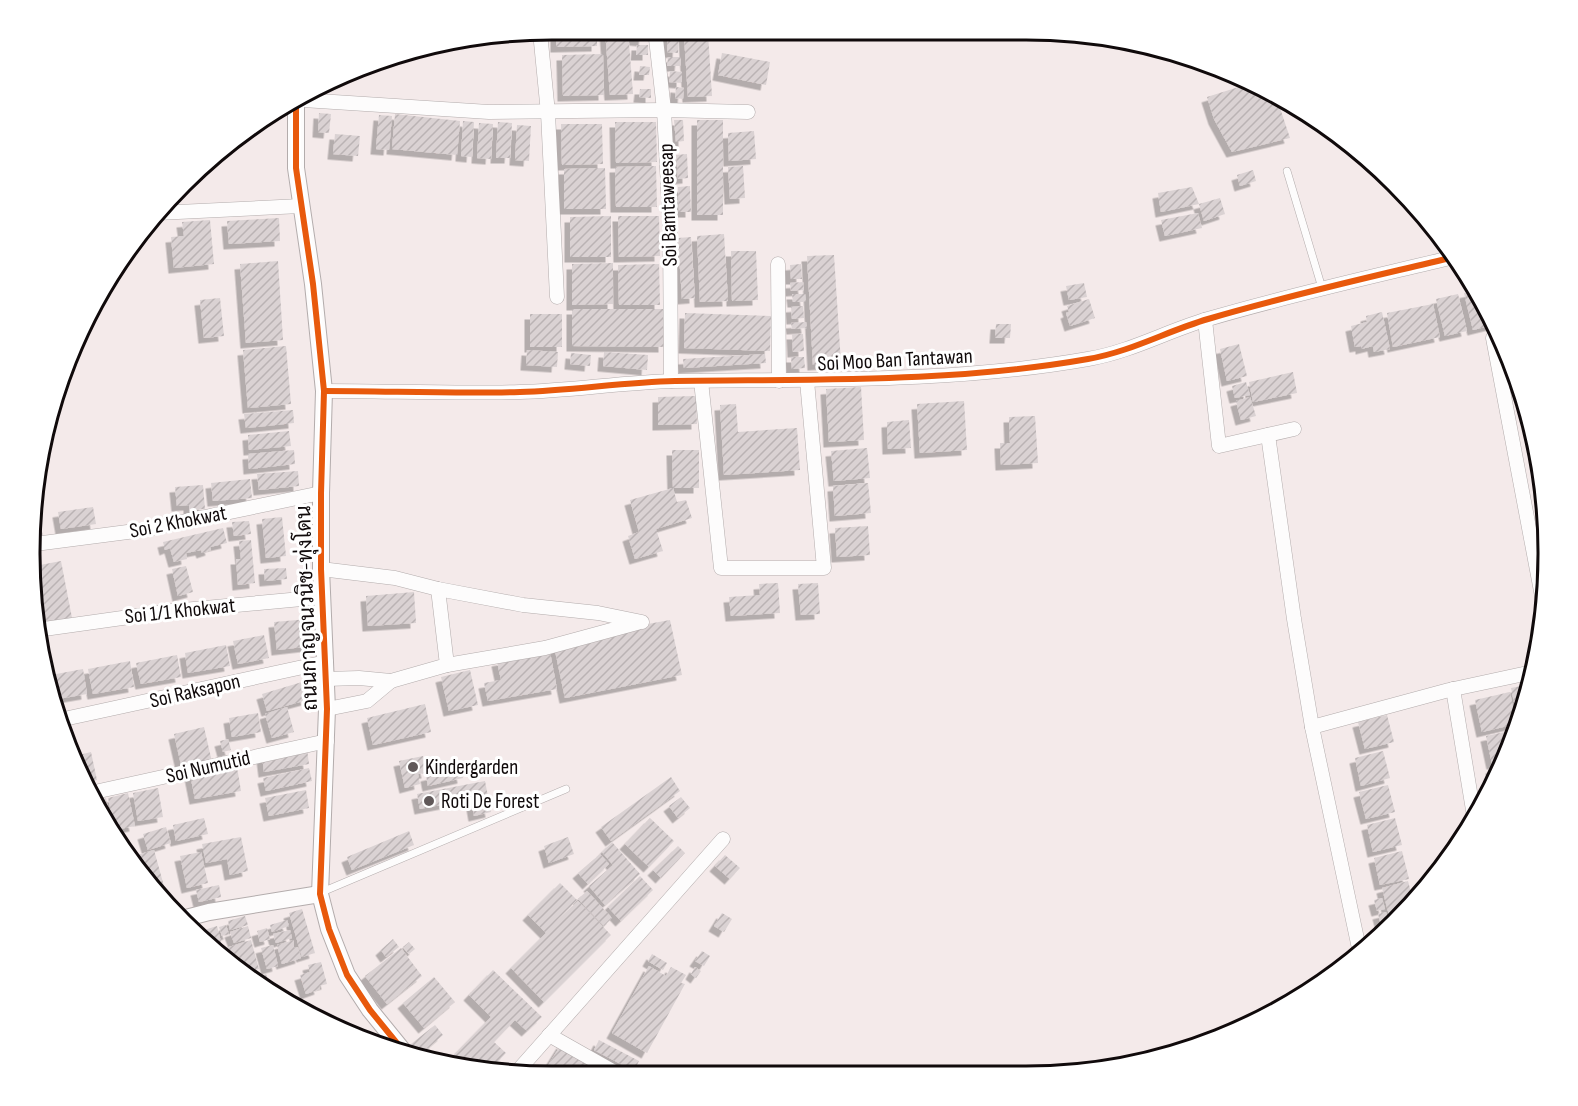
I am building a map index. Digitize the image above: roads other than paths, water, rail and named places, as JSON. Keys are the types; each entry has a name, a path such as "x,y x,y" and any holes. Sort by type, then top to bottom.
{"street":[{"name":"Soi Bamtaweesap","path":"656,40 664,110 670,225 671,381"},
{"path":"541,41 548,113 557,297"},
{"path":"312,101 489,112 664,110 748,112"},
{"name":"ถนนกาญจนวนิช-ทุ่งโดน","path":"296,110 295,152 313,284 324,390 321,568 327,741 320,894 328,930 348,975 370,1010 394,1040"},
{"path":"171,212 301,206"},
{"name":"Soi Moo Ban Tantawan","path":"324,390 521,392 671,381 807,381 985,372 1088,360 1120,353 1205,320 1322,288 1445,260"},
{"path":"778,264 779,381"},
{"path":"1205,320 1219,446 1294,429"},
{"path":"1495,351 1537,570"},
{"path":"701,381 721,568 824,568 807,381"},
{"path":"1268,435 1311,727 1358,942"},
{"name":"Soi 2 Khokwat","path":"41,543 143,531 321,493"},
{"path":"321,568 395,578 438,590 523,605 598,613 642,622 545,648 447,665 391,681 359,678 326,679"},
{"path":"438,590 447,665"},
{"name":"Soi 1/1 Khokwat","path":"46,629 172,610 323,597"},
{"name":"Soi Raksapon","path":"68,718 326,662"},
{"path":"1311,727 1453,689 1523,674"},
{"path":"327,710 367,701 391,681"},
{"path":"1453,689 1472,804"},
{"name":"Soi Numutid","path":"99,791 327,741"},
{"path":"523,1064 723,839"},
{"path":"192,916 320,894"},
{"path":"549,1035 604,1066"}],"lane":[{"path":"1287,171 1322,288"},
{"path":"320,894 566,789"}],"place":[{"name":"Kindergarden","path":"413,767"},
{"name":"Roti De Forest","path":"429,801"}]}
